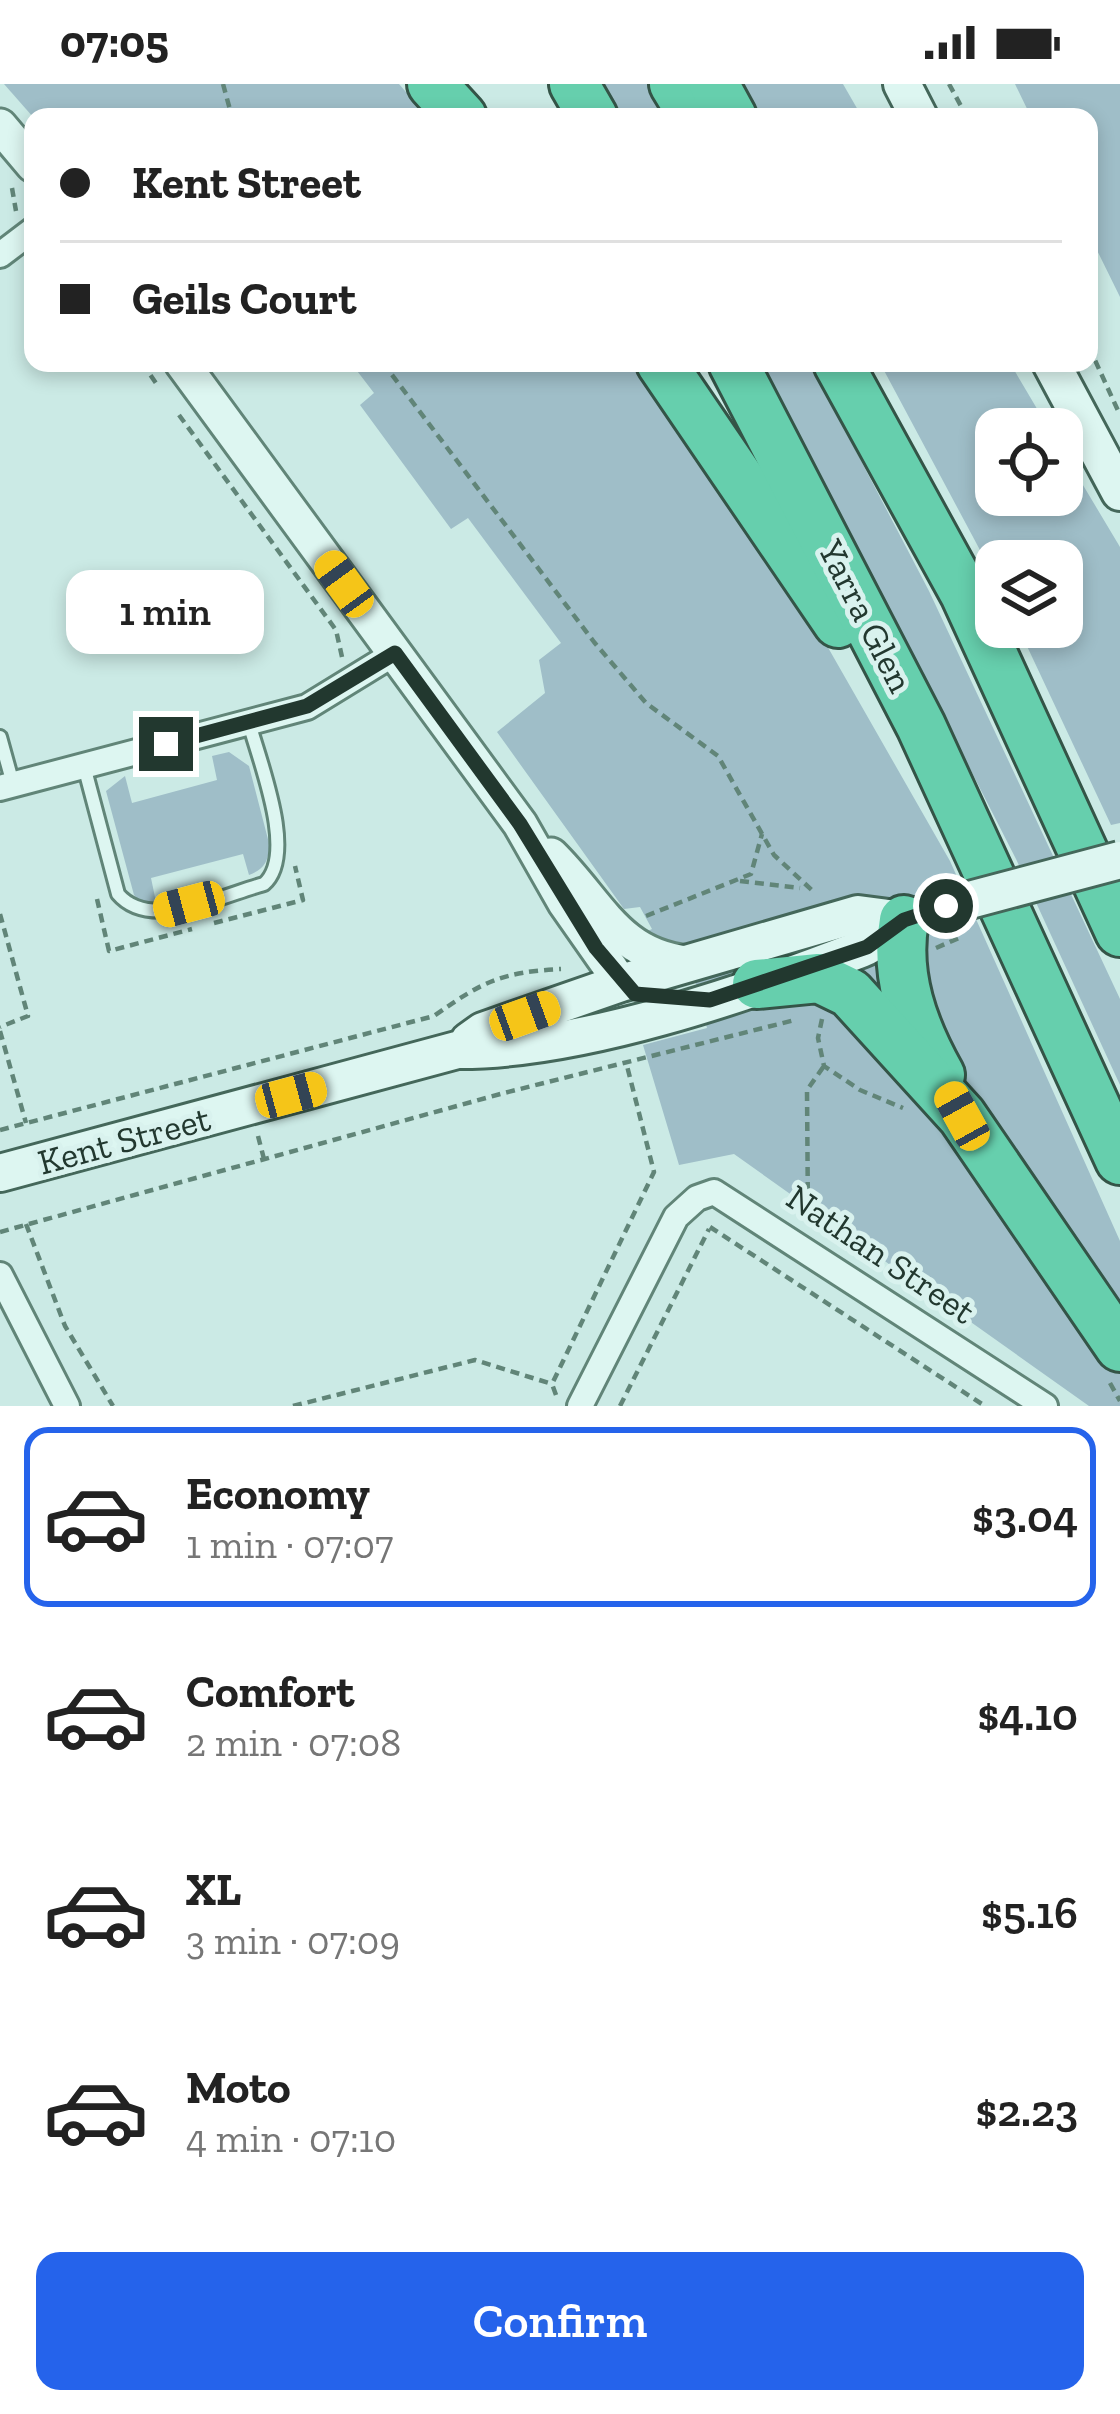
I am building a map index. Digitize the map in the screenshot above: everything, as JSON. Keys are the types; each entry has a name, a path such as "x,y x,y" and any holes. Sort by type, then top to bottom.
{"highway":[{"path":"432,84 454,108"},
{"path":"667,372 776,525 990,873 1120,1160"},
{"name":"Yarra Glen","path":"738,372 911,706 990,873"},
{"path":"843,372 940,547 1120,932"},
{"path":"871,372 887,403 940,547"},
{"path":"925,913 900,966 913,1019 962,1116"},
{"path":"757,984 807,978 839,983 962,1116 1013,1183 1120,1347"}],"main road":[{"path":"1056,372 1120,491"},
{"name":"Kent Street","path":"457,1050 483,1031 621,983 858,914 925,913 1120,860"},
{"name":"Kent Street","path":"0,1173 457,1050 491,1050 621,1025 710,1000 867,947 925,913"},
{"path":"621,983 651,999 710,1000"}],"street":[{"path":"0,126 24,155"},
{"path":"0,255 24,237"},
{"path":"189,372 520,824 565,903 621,983"},
{"path":"6,786 307,706 395,653"},
{"path":"520,824 577,880 632,947 661,961 688,964"},
{"path":"580,1406 676,1217 697,1198 714,1192"},
{"name":"Nathan Street","path":"714,1192 1045,1406"},
{"path":"0,1275 67,1406"}],"lane":[{"path":"84,765 118,894 128,906 151,914 264,884 278,863 281,850 249,722"},
{"path":"0,737 6,786"}],"path":[{"path":"0,175 13,189 13,208 0,221"},
{"path":"1098,367 1120,416"},
{"path":"149,372 336,629 340,655 356,677"},
{"path":"390,372 509,533 646,704 718,757 761,834 805,889"},
{"path":"629,926 697,893 751,874 761,834"},
{"path":"93,882 109,951 303,900 293,856"},
{"path":"738,881 762,880 828,898"},
{"path":"0,914 28,1016 0,1029 26,1123"},
{"path":"0,1130 434,1016 478,985 508,971 566,969"},
{"path":"0,1232 504,1093 823,1013 818,1038 824,1066 807,1090 811,1110 804,1194 808,1225 799,1243"},
{"path":"292,1406 475,1360 552,1384 654,1172 626,1062"},
{"path":"620,1406 710,1227 714,1192"},
{"path":"26,1224 64,1326 113,1406"},
{"path":"710,1227 986,1406"}],"shaded area":[{"path":"4,84 399,84 420,108 25,108"},
{"path":"601,84 650,84 664,108 616,108"},
{"path":"727,84 843,84 857,108 740,108"},
{"path":"1015,84 1120,84 1120,297 1098,252 1098,108 1027,108"},
{"path":"358,372 645,372 778,560 950,861 1120,1241 1120,1406 1089,1406 734,1154 679,1165 643,1045 707,1028 686,945 637,936 652,929 640,907 624,909 497,732 545,693 539,660 561,643 468,518 451,529 360,405 374,393"},
{"path":"768,372 815,372 929,591 1120,999 1120,1085 1016,859"},
{"path":"885,372 1015,372 1037,408 975,408 975,516 1083,516 1083,485 1120,547 1120,823 1111,825 1028,648 1083,648 1083,540 975,541"},
{"path":"229,752 249,766 270,847 266,861 249,875 243,854 151,878 156,902 143,904 134,895 106,791 125,776 132,803 217,780 212,756"}],"route":[{"path":"166,744 307,706 395,653 520,824 565,903 621,983 651,999 710,1000 867,947 904,920 946,906"}]}
